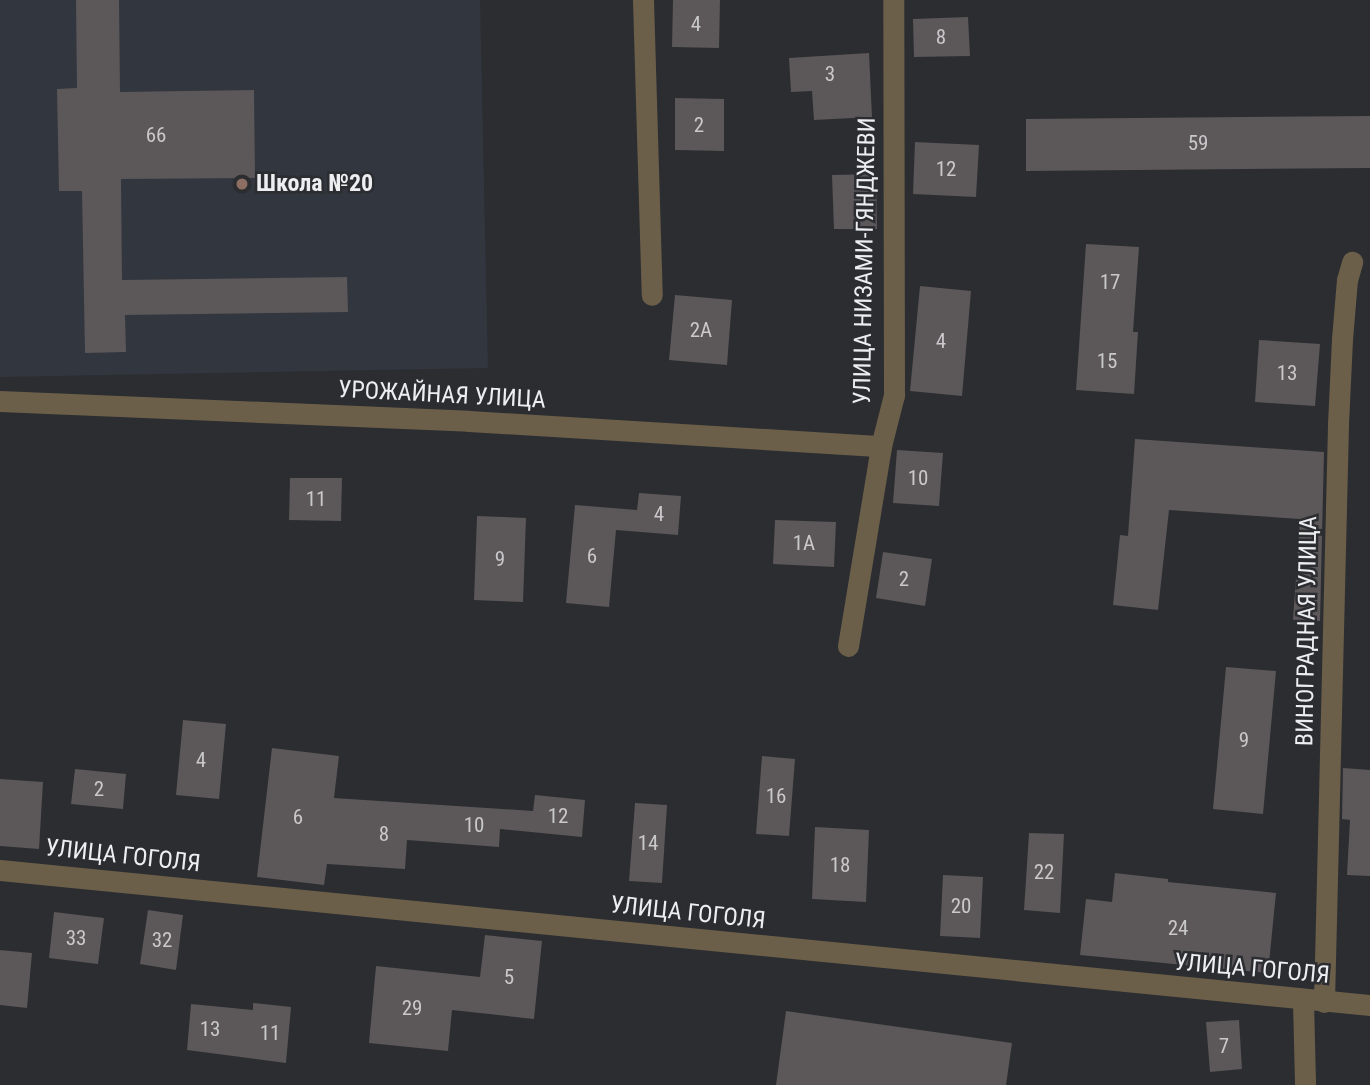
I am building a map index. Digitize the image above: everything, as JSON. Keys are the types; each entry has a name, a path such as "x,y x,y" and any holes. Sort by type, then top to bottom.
{"street":[{"path":"643,0 652,295"},
{"name":"УЛИЦА НИЗАМИ-ГЯНДЖЕВИ","path":"848,646 881,446 894,396 893,0"},
{"name":"ВИНОГРАДНАЯ УЛИЦА","path":"1305,1085 1313,1001 1339,400 1344,315 1352,262"},
{"name":"УРОЖАЙНАЯ УЛИЦА","path":"0,401 483,422 881,446"},
{"name":"УЛИЦА ГОГОЛЯ","path":"0,870 1370,1005"}],"shaded area":[{"name":"Школа №20","path":"0,0 480,0 488,368 0,377"}],"building":[{"path":"76,0 119,0 120,92 254,90 255,178 121,179 122,280 347,277 348,312 125,315 126,352 85,353 82,191 59,191 57,89 77,88"},
{"path":"673,0 720,0 719,48 672,47"},
{"path":"968,17 970,56 914,57 913,19"},
{"path":"869,53 872,117 814,120 812,91 791,92 789,58"},
{"path":"675,98 724,99 724,151 675,150"},
{"path":"1370,116 1370,168 1026,171 1026,119"},
{"path":"915,142 979,145 976,197 913,194"},
{"path":"876,174 877,229 834,229 832,175"},
{"path":"1086,244 1139,247 1133,332 1138,332 1134,394 1076,390"},
{"path":"920,286 971,291 962,396 910,391"},
{"path":"675,295 732,300 727,365 669,360"},
{"path":"1259,340 1320,344 1315,406 1255,402"},
{"path":"1135,439 1324,452 1320,621 1293,620 1300,519 1169,510 1158,610 1113,605 1120,535 1128,536"},
{"path":"897,450 943,453 939,506 893,503"},
{"path":"290,478 342,478 341,521 289,520"},
{"path":"639,493 681,496 678,535 616,530 609,607 566,603 575,505 637,510"},
{"path":"477,516 526,518 523,602 474,600"},
{"path":"775,520 836,522 834,567 773,564"},
{"path":"883,552 932,559 925,606 876,598"},
{"path":"1226,667 1276,671 1263,814 1213,809"},
{"path":"183,720 226,724 219,799 176,795"},
{"path":"272,748 339,756 334,798 533,811 535,795 585,800 582,837 500,829 499,847 407,840 405,869 327,864 324,885 257,877"},
{"path":"762,756 795,759 789,836 756,834"},
{"path":"1343,768 1370,770 1370,876 1347,875 1350,820 1342,819"},
{"path":"75,769 126,774 123,809 71,804"},
{"path":"0,779 43,782 39,849 0,846"},
{"path":"635,803 667,805 662,883 629,881"},
{"path":"815,827 869,830 866,902 812,899"},
{"path":"1029,833 1064,834 1060,913 1024,910"},
{"path":"1115,873 1168,879 1168,882 1276,893 1268,973 1080,955 1086,899 1112,902"},
{"path":"943,875 983,877 980,938 940,936"},
{"path":"148,910 183,915 176,970 140,964"},
{"path":"54,912 104,918 98,964 49,958"},
{"path":"485,935 542,941 534,1019 452,1010 448,1051 369,1043 376,966 480,977"},
{"path":"0,950 32,953 27,1008 0,1005"},
{"path":"253,1003 291,1007 286,1063 187,1050 191,1004 253,1010"},
{"path":"786,1011 1012,1043 1006,1085 776,1085"},
{"path":"1239,1020 1242,1069 1210,1072 1206,1022"}],"place":[{"name":"Школа №20","path":"242,184"}]}
